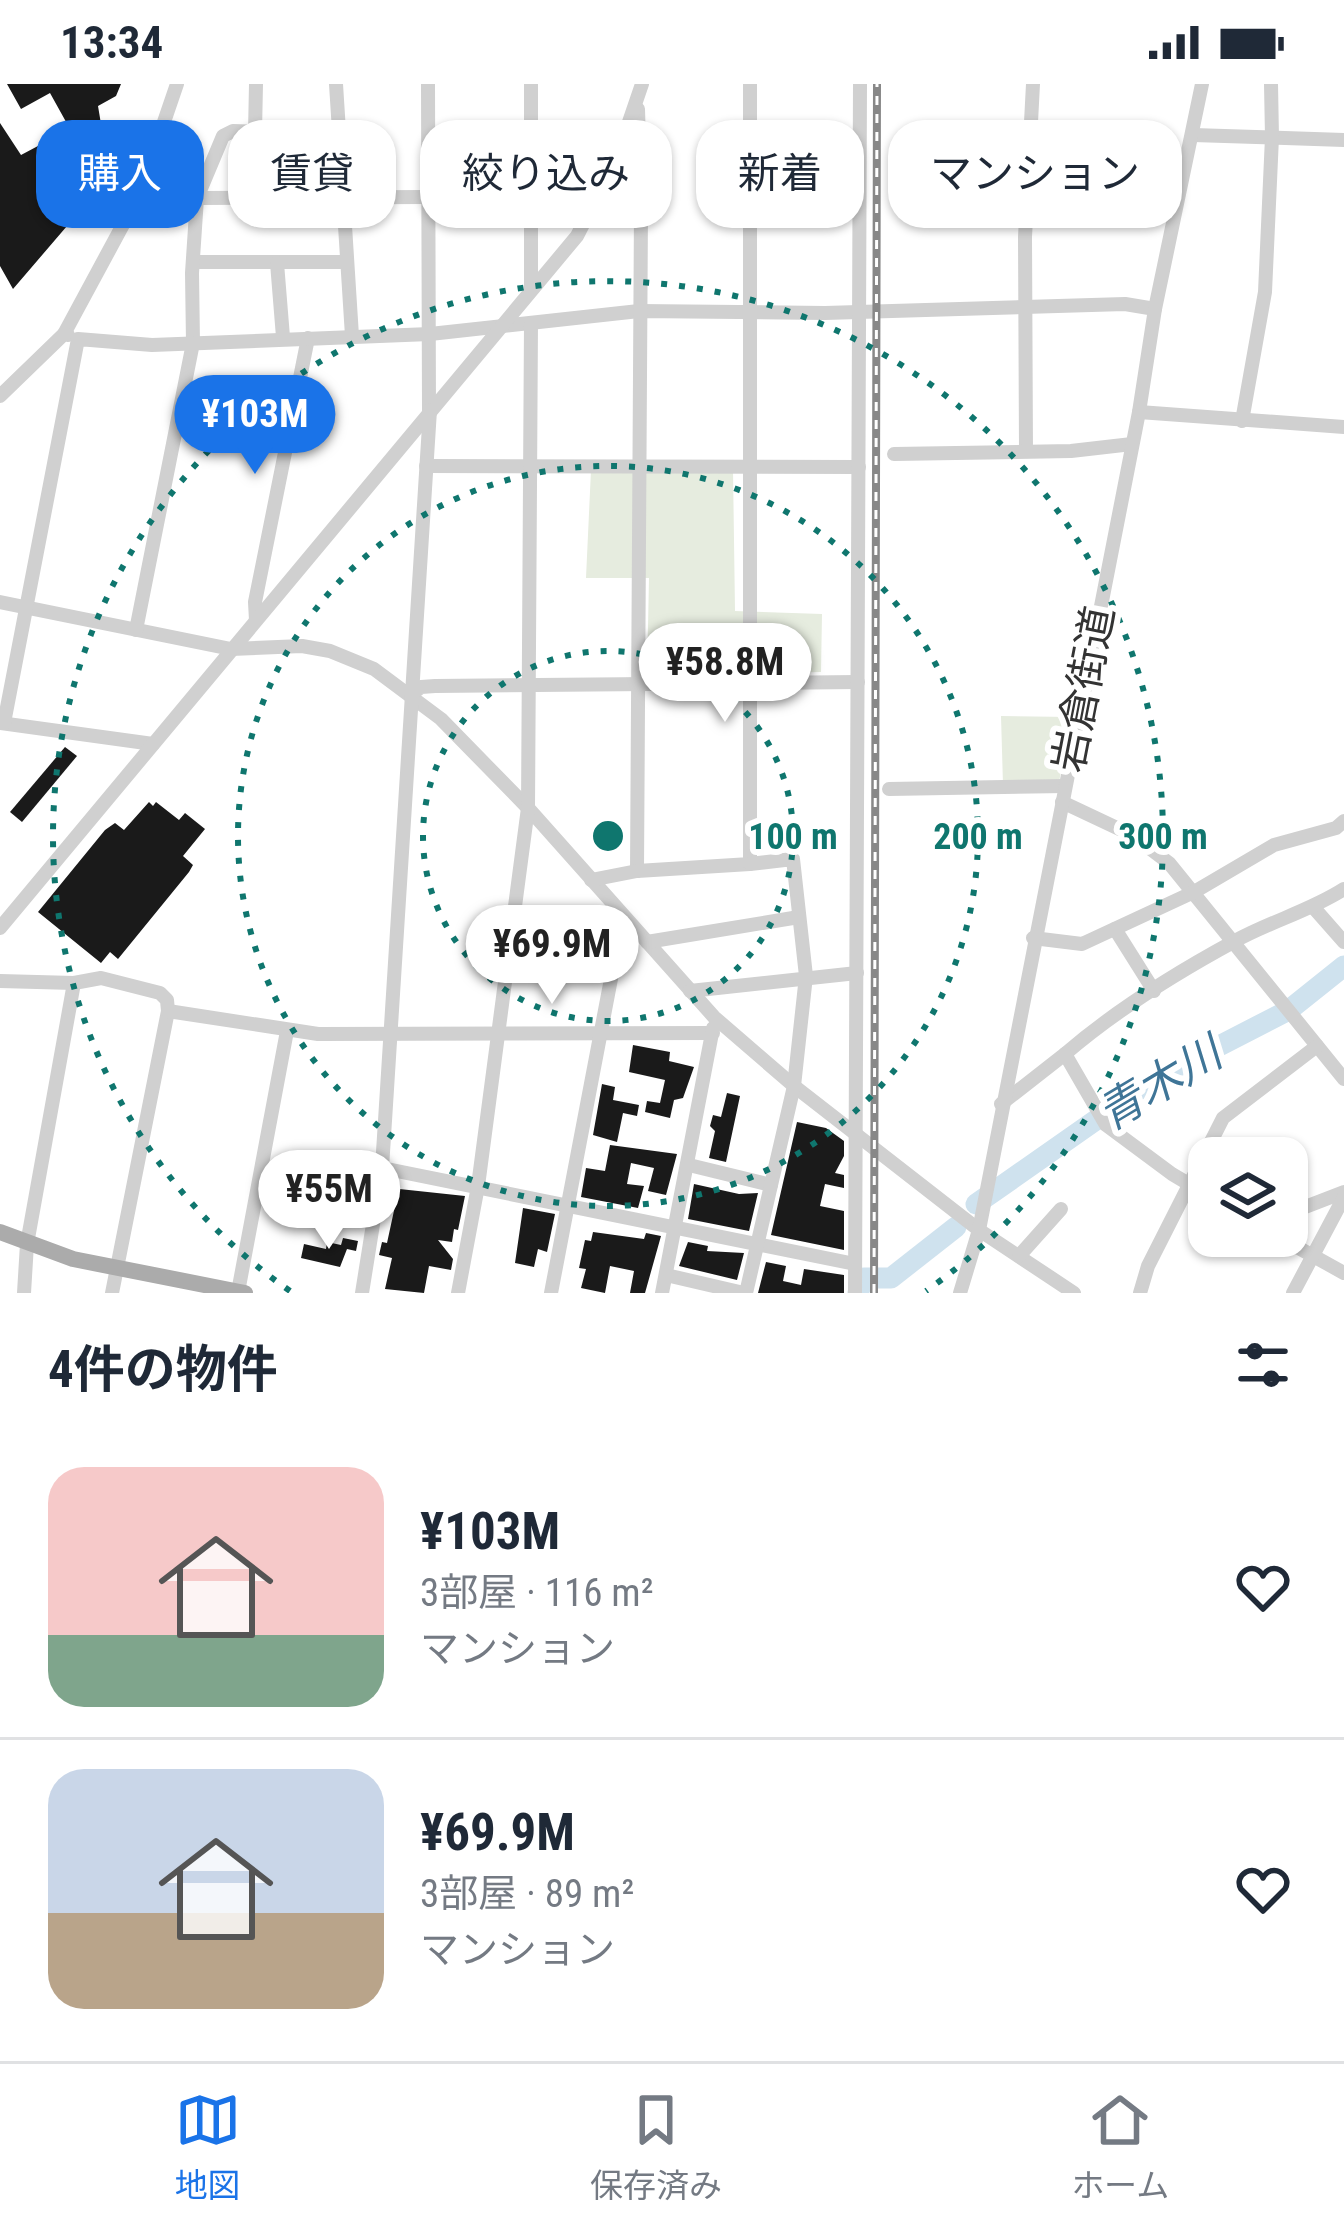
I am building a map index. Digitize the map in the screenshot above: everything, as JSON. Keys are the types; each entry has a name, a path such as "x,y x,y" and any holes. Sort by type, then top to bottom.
{"main road":[{"path":"0,1232 117,1269 242,1292"}],"street":[{"path":"153,744 2,723 71,336 139,195 177,84"},
{"path":"255,120 256,84"},
{"path":"336,84 338,120"},
{"path":"428,84 428,120"},
{"path":"531,84 531,290"},
{"path":"0,928 578,236 593,210 642,84"},
{"path":"750,84 750,865"},
{"path":"854,1291 860,84"},
{"path":"1026,451 1025,308 1033,84"},
{"name":"岩倉街道","path":"960,1293 979,1230 1202,84"},
{"path":"1242,422 1265,292 1271,84"},
{"path":"637,872 638,100"},
{"path":"204,181 228,134"},
{"path":"1192,135 1344,140"},
{"path":"136,630 193,343 196,228"},
{"path":"345,228 352,336"},
{"path":"362,1293 382,1168 392,1034 429,411 429,228"},
{"path":"194,262 347,262"},
{"path":"277,262 283,338"},
{"path":"71,336 116,344 430,334 639,311 1125,304 1155,309"},
{"path":"458,1293 478,1186 528,808 531,323"},
{"path":"0,396 71,336"},
{"path":"256,620 255,602 308,338"},
{"path":"1139,412 1344,427"},
{"path":"894,454 1132,444"},
{"path":"426,466 859,467"},
{"path":"0,602 231,650 302,646 330,651 374,669 412,694 528,808 690,991 713,1025 979,1230 1071,1292"},
{"path":"412,694 421,687 530,684 858,682"},
{"path":"889,789 1063,794 1144,842 1194,892 1344,1079"},
{"path":"1033,938 1082,944 1194,892 1274,845 1344,821"},
{"path":"591,880 793,860 806,976 794,1086 745,1293 666,1275"},
{"path":"1001,1104 1098,1025 1234,941 1314,908 1344,889"},
{"path":"1314,908 1344,942"},
{"path":"551,1293 623,916"},
{"path":"647,942 799,917"},
{"path":"1115,929 1154,991"},
{"path":"690,991 857,973"},
{"path":"0,981 74,983 91,977 133,984 167,1000 112,1293"},
{"path":"24,1293 27,1244 74,983"},
{"path":"168,1011 318,1034 713,1025"},
{"path":"662,1293 713,1025"},
{"path":"242,1292 287,1030"},
{"path":"1214,1137 1223,1118 1317,1046"},
{"path":"1065,1054 1106,1125 1188,1183"},
{"path":"689,1166 771,1185"},
{"path":"382,1168 855,1264"},
{"path":"1140,1293 1148,1266 1188,1191"},
{"path":"1308,1207 1344,1194"},
{"path":"1294,1293 1344,1194"},
{"path":"1019,1256 1060,1209"},
{"path":"1308,1255 1344,1273"}],"shaded area":[{"path":"733,469 735,611 822,614 821,672 647,676 649,578 586,578 591,470"},
{"path":"1001,716 1071,717 1059,782 1003,785"}],"building":[{"path":"7,84 121,84 116,96 98,106 100,120 65,120 50,93 21,109"},
{"path":"0,123 21,155 36,147 36,228 65,228 13,289 0,266"},
{"path":"65,747 77,756 22,822 10,812"},
{"path":"149,802 153,806 156,802 179,820 185,813 205,829 183,856 193,865 189,872 118,959 110,952 101,963 38,912 105,830 115,823 124,830"},
{"path":"633,1045 670,1052 669,1061 694,1067 683,1098 674,1100 670,1118 645,1112 647,1101 660,1103 665,1080 629,1072"},
{"path":"602,1084 615,1087 613,1100 639,1105 637,1116 623,1113 617,1142 593,1135"},
{"path":"727,1093 740,1096 726,1162 709,1158 713,1115 721,1117"},
{"path":"797,1122 826,1128 844,1141 844,1156 835,1173 844,1175 844,1188 825,1184 820,1206 844,1211 844,1250 771,1235"},
{"path":"610,1145 677,1154 666,1195 648,1191 654,1168 631,1163 627,1184 644,1186 638,1208 581,1197 586,1168 605,1171"},
{"path":"694,1184 739,1194 758,1193 749,1231 688,1219"},
{"path":"390,1188 465,1196 452,1242 438,1240 453,1259 451,1270 429,1266 424,1293 385,1289 392,1258 379,1255 382,1242 387,1243 395,1206 388,1205"},
{"path":"523,1208 555,1214 547,1252 538,1249 534,1267 515,1263"},
{"path":"593,1232 644,1239 646,1233 661,1236 645,1293 630,1293 634,1271 610,1266 605,1293 581,1288 586,1269 579,1268 585,1240 591,1241"},
{"path":"343,1238 358,1241 356,1251 347,1249 340,1267 301,1258 304,1244 326,1249 327,1242 341,1245"},
{"path":"688,1242 708,1246 707,1251 744,1253 737,1280 679,1266"},
{"path":"766,1262 786,1266 783,1281 801,1285 804,1269 844,1275 844,1293 758,1293"}],"waterway":[{"name":"青木川","path":"976,1204 1153,1080 1289,1010 1344,966"},
{"name":"青木川","path":"858,1293 864,1278 891,1278 956,1227"}],"railway":[{"path":"874,1293 877,84"}]}
